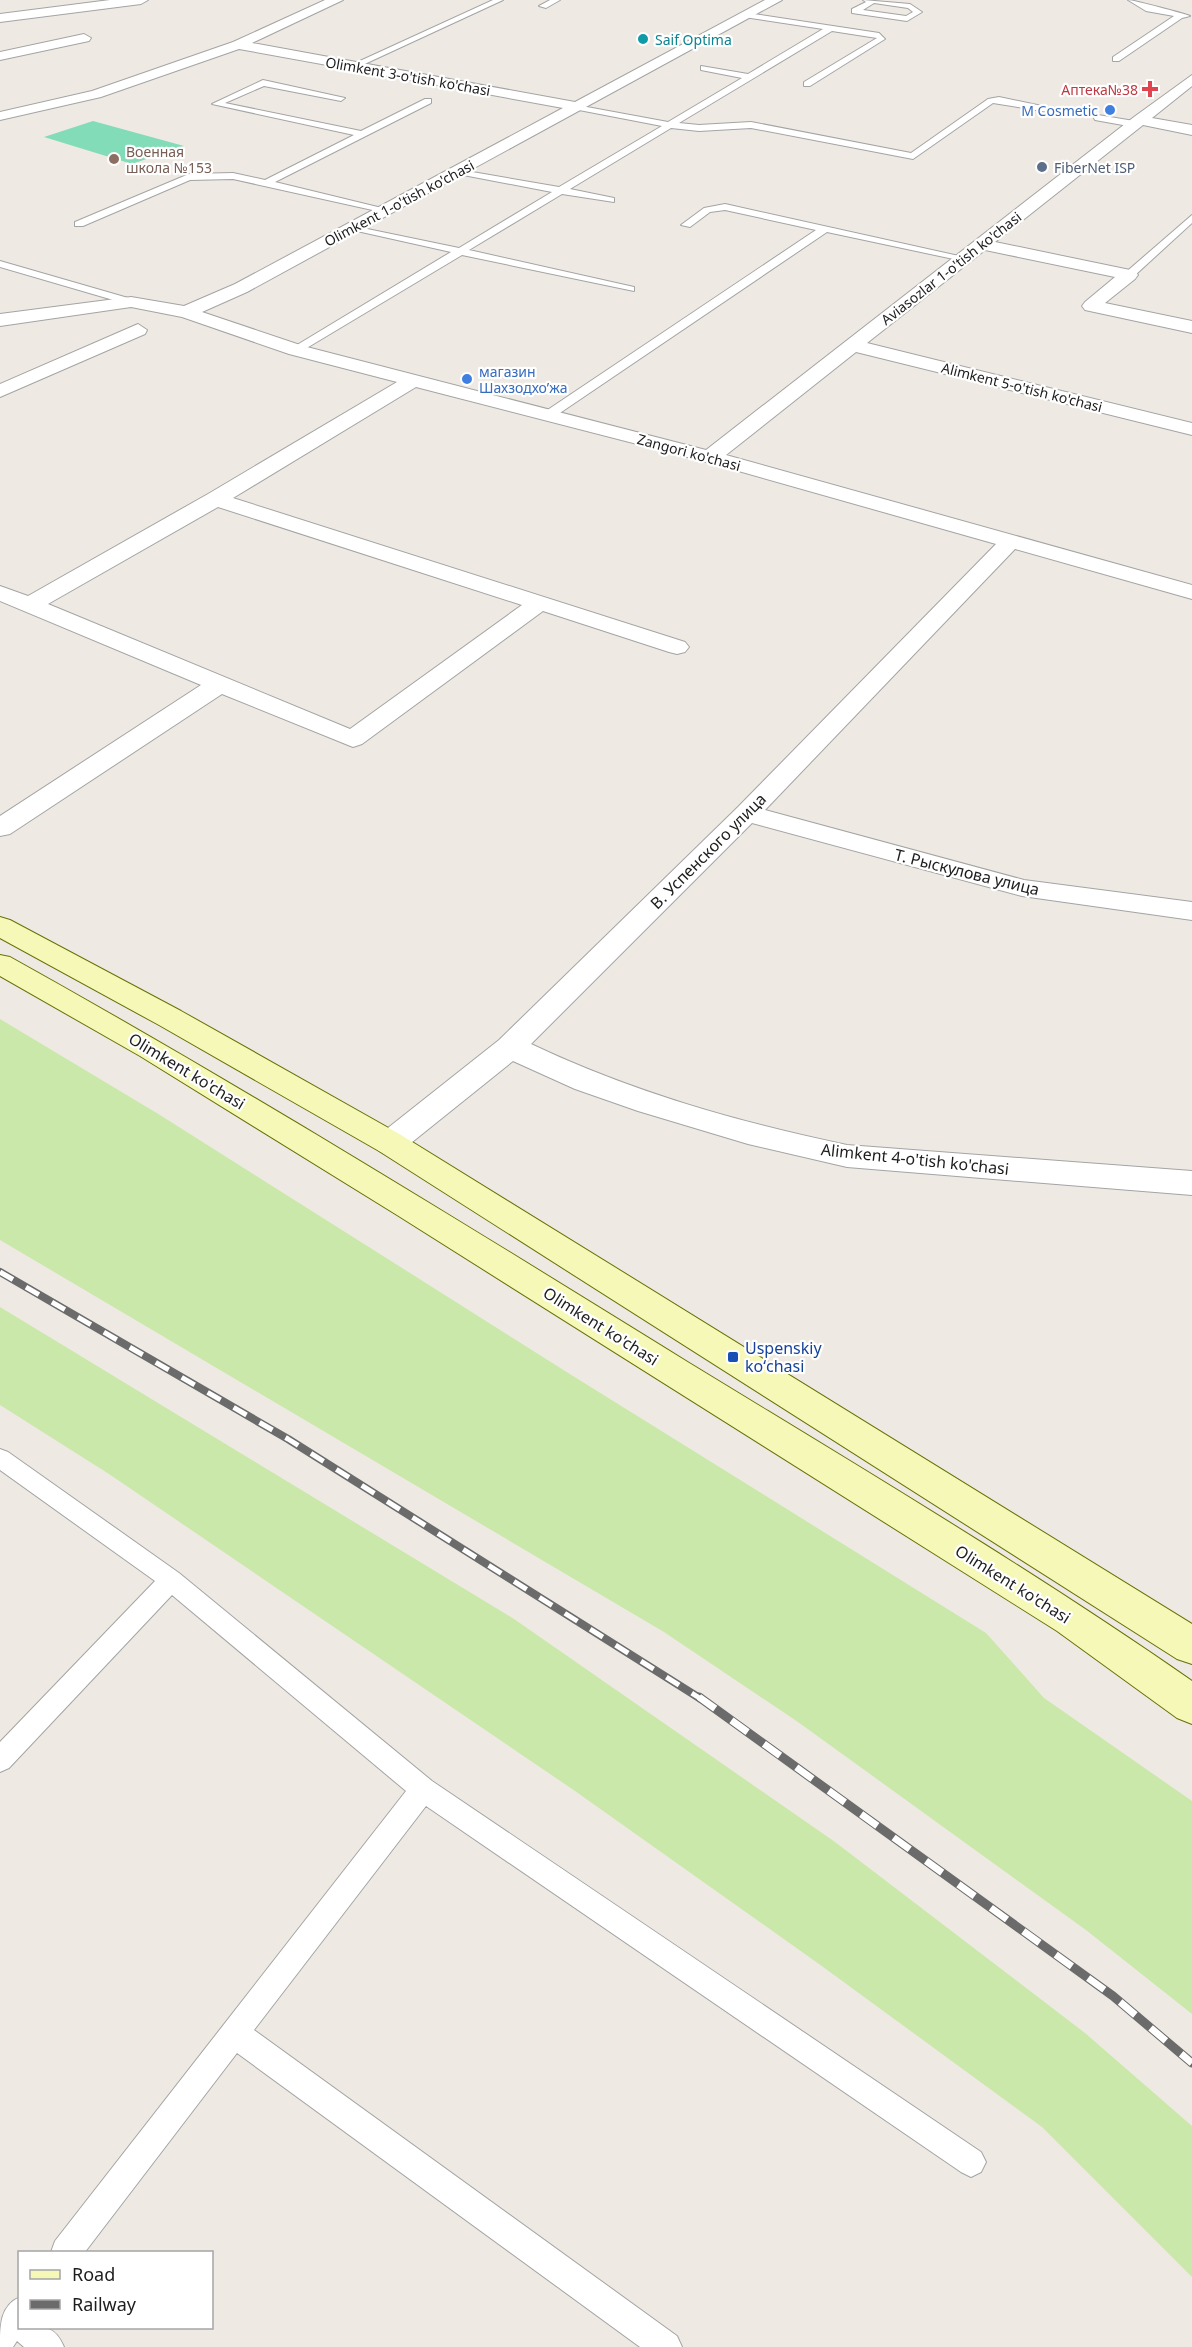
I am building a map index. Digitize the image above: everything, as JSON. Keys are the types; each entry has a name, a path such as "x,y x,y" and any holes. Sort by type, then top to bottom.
{"main road":[{"path":"0,926 180,1023 390,1143 1192,1646"},
{"name":"Olimkent ko'chasi","path":"0,964 151,1049 409,1206 1071,1619 1192,1705"}],"street":[{"path":"0,18 141,0"},
{"path":"0,116 96,94 238,45 336,0"},
{"name":"Olimkent 1-o'tish ko'chasi","path":"186,312 241,288 775,0"},
{"path":"0,56 84,38"},
{"name":"Olimkent 3-o'tish ko'chasi","path":"238,45 579,107"},
{"name":"Aviasozlar 1-o'tish ko'chasi","path":"710,457 1192,79"},
{"path":"1136,122 1192,130"},
{"path":"981,244 1129,275"},
{"path":"1129,275 1091,306 1192,327"},
{"path":"0,320 131,302 186,312"},
{"name":"Zangori ko'chasi","path":"186,312 296,350 710,457 1192,592"},
{"path":"0,391 138,330"},
{"name":"Alimkent 5-o'tish ko'chasi","path":"853,345 1192,429"},
{"path":"30,605 216,499 412,381"},
{"path":"216,499 677,647"},
{"name":"В. Успенского улица","path":"390,1143 510,1047 747,813 1010,542"},
{"path":"0,593 352,739 539,603"},
{"path":"0,828 218,685"},
{"name":"Т. Рыскулова улица","path":"747,813 1022,888 1192,911"},
{"name":"Alimkent 4-o'tish ko'chasi","path":"510,1047 584,1081 647,1102 817,1150 847,1156 1192,1183"}],"lane":[{"path":"353,66 499,0"},
{"path":"543,6 556,0"},
{"path":"870,0 910,6 918,12 907,19 855,11 870,0"},
{"path":"1132,0 1149,9 1192,18"},
{"path":"747,15 879,35 881,39 807,84"},
{"path":"1116,58 1181,15"},
{"path":"296,350 831,28"},
{"path":"704,68 750,77"},
{"path":"341,98 264,83 216,104 362,134"},
{"path":"579,107 670,125 699,128 751,125 913,156 991,101 999,100 1066,112"},
{"path":"266,183 428,101"},
{"path":"1098,118 1136,122"},
{"path":"458,171 610,200"},
{"path":"80,224 189,177 233,176 383,211"},
{"path":"686,225 707,210 725,207 963,258"},
{"path":"1129,275 1192,218"},
{"path":"352,227 630,289"},
{"path":"547,416 824,229"},
{"path":"0,264 131,302"},
{"path":"0,1458 171,1580 423,1789 971,2162"},
{"path":"0,1760 171,1580"},
{"path":"68,2251 423,1789"},
{"path":"234,2033 666,2347"},
{"path":"23,2329 48,2347"}],"green space":[{"path":"93,121 184,146 132,164 44,137"},
{"path":"0,1019 160,1115 986,1633 1044,1698 1192,1801 1192,2014 1086,1930 798,1722 664,1632 0,1240"},
{"path":"0,1307 514,1619 835,1842 1085,2033 1192,2126 1192,2277 1042,2127 819,1964 575,1791 109,1474 0,1405"}],"railway":[{"path":"0,1272 288,1439 701,1699"},
{"path":"699,1697 1113,1996 1192,2063"}],"place":[{"name":"Saif Optima","path":"643,39"},
{"name":"Аптека№38","path":"1150,89"},
{"name":"M Cosmetic","path":"1110,110"},
{"name":"Военная школа №153","path":"114,159"},
{"name":"FiberNet ISP","path":"1042,167"},
{"name":"магазин Шахзодхо’жа","path":"467,379"},
{"name":"Uspenskiy koʻchasi","path":"733,1357"}]}
